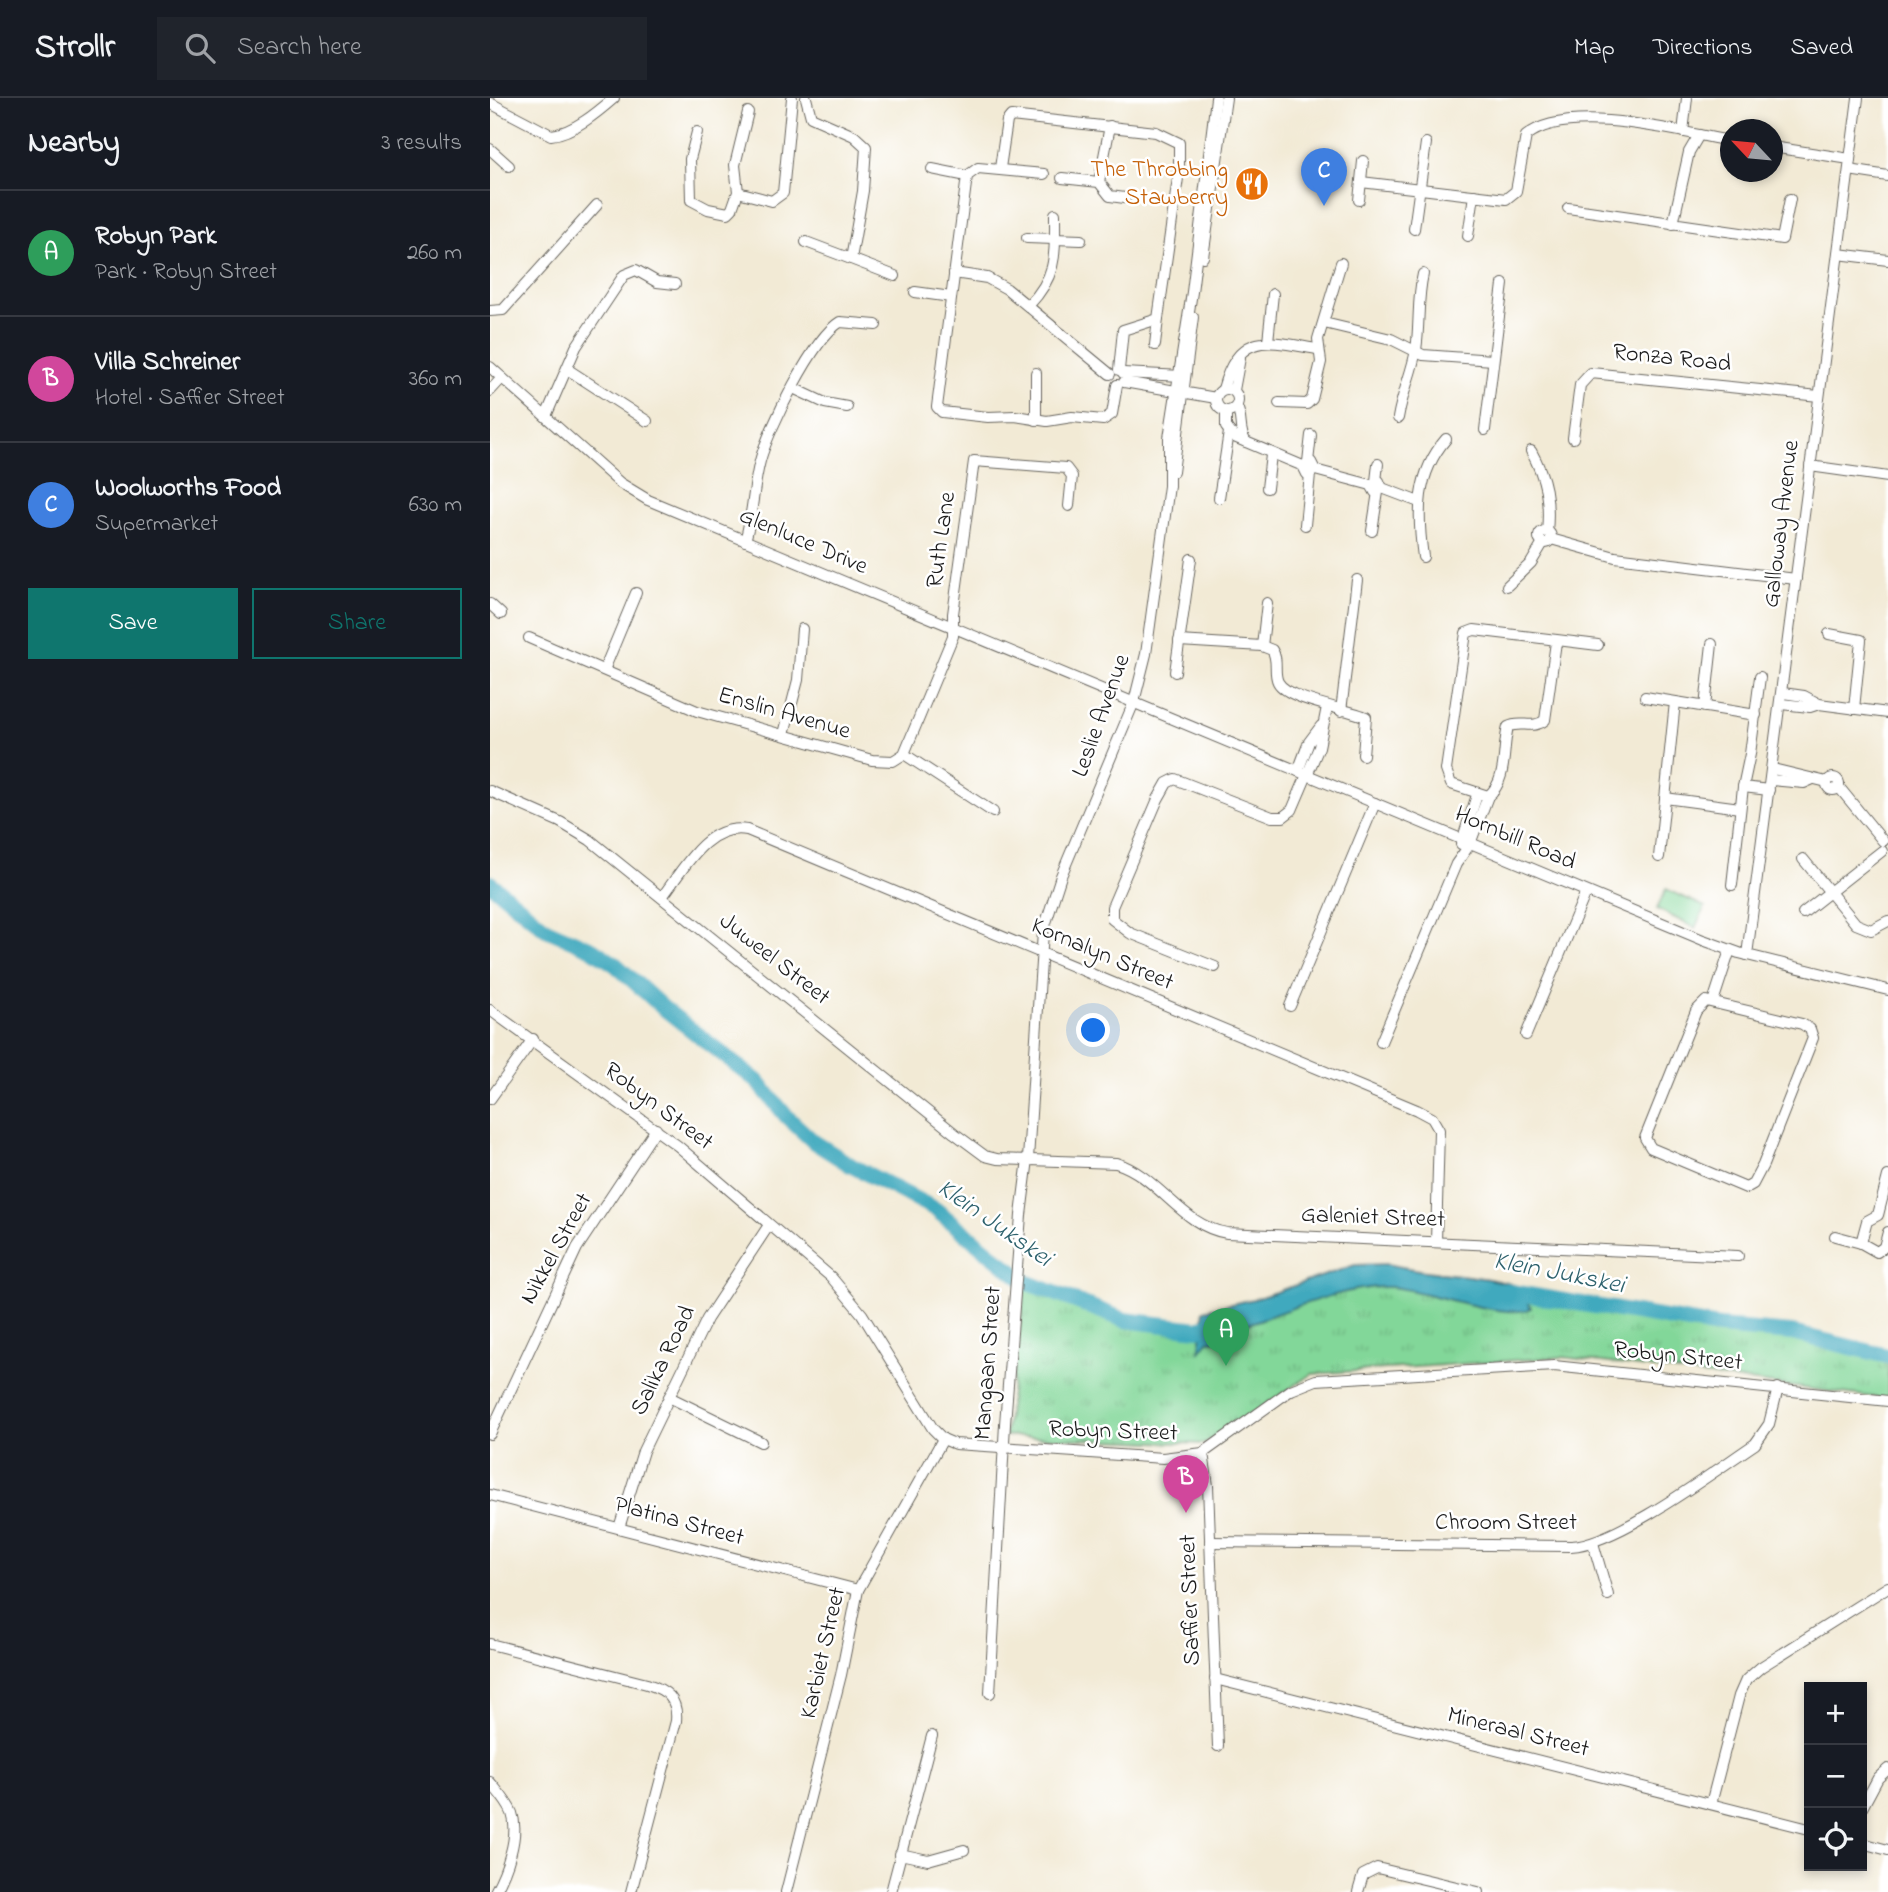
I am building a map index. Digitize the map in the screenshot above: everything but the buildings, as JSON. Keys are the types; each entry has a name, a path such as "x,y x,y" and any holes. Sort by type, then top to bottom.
{"street":[{"path":"490,103 551,135 562,133 600,111 614,98"},
{"path":"738,192 772,201 783,193 792,98"},
{"path":"806,98 811,117 854,136 866,147 863,191 851,259"},
{"name":"Leslie Avenue","path":"1182,376 1216,98"},
{"name":"Leslie Avenue","path":"1040,952 1045,923 1061,876 1134,702 1155,602 1179,394 1226,98"},
{"path":"1683,132 1687,98"},
{"name":"Galloway Avenue","path":"1747,955 1858,98"},
{"path":"697,132 690,159 691,200 708,209 727,213 732,209 738,192 735,165 748,112"},
{"path":"1000,169 1009,117 1110,126 1162,134 1176,140 1180,146 1155,345"},
{"path":"1361,182 1506,199 1516,191 1525,136 1550,123 1588,119 1720,139"},
{"path":"1099,182 1110,126"},
{"path":"1674,224 1689,152 1699,135"},
{"path":"1414,229 1426,143"},
{"path":"490,149 509,166"},
{"path":"1783,149 1850,159"},
{"path":"1359,200 1363,161"},
{"path":"1044,174 978,168 967,176 938,409 962,415 1108,419 1115,403 1123,330 1158,319"},
{"path":"932,169 967,176"},
{"path":"1849,170 1888,176"},
{"path":"1062,177 1099,182 1110,196 1125,198"},
{"path":"1468,236 1474,195"},
{"path":"1568,208 1782,239 1790,199"},
{"path":"490,311 503,310 597,205"},
{"path":"1029,305 1050,278 1055,214"},
{"path":"1027,238 1081,240"},
{"path":"806,242 895,276"},
{"path":"1838,254 1888,260"},
{"path":"1279,403 1310,402 1321,362 1317,349 1341,263"},
{"path":"546,416 585,332 628,272 638,271 657,282 675,284"},
{"path":"954,273 990,280 1029,305 1119,377 1179,394 1216,398"},
{"path":"1398,418 1403,388 1415,352 1417,305 1423,274"},
{"path":"1485,430 1503,285"},
{"path":"915,292 951,297"},
{"path":"1268,341 1273,294"},
{"path":"745,541 752,517 761,456 817,345 833,326 844,321 876,325"},
{"path":"1324,323 1391,339 1415,352 1430,356 1493,360"},
{"path":"1216,398 1223,389 1228,370 1256,342 1268,341 1317,349"},
{"path":"1240,358 1234,390 1239,401 1237,407 1241,416 1241,436 1247,443"},
{"name":"Glenluce Drive","path":"490,367 633,493 1134,702"},
{"path":"568,369 648,421"},
{"path":"1036,373 1036,419"},
{"name":"Ronza Road","path":"1573,438 1580,385 1591,373 1819,396"},
{"path":"1119,377 1182,376"},
{"path":"490,391 502,378"},
{"path":"793,388 825,402 847,407"},
{"path":"1223,389 1234,390"},
{"path":"1216,398 1220,409 1226,411 1237,407"},
{"path":"1219,498 1228,432 1226,411"},
{"path":"1228,432 1272,455 1419,502"},
{"path":"1306,525 1311,435"},
{"path":"1423,557 1419,502 1429,465 1446,439"},
{"path":"1507,586 1531,563 1547,538 1548,495 1543,475 1531,451"},
{"path":"1267,488 1272,455"},
{"name":"Ruth Lane","path":"953,627 975,459 1066,468 1072,476 1069,506"},
{"path":"1372,531 1378,464"},
{"path":"1810,466 1888,477"},
{"path":"1547,538 1615,557 1797,579"},
{"path":"1175,672 1191,559"},
{"path":"1341,711 1357,580"},
{"path":"604,670 636,593"},
{"path":"1262,646 1268,603"},
{"path":"490,604 501,614"},
{"path":"953,627 952,638 904,754 993,811"},
{"path":"783,734 798,680 802,629"},
{"path":"1482,795 1451,784 1446,770 1464,635 1474,630 1598,645"},
{"path":"1829,634 1857,638 1862,644 1854,709"},
{"name":"Enslin Avenue","path":"528,638 688,708 881,762 897,760 904,754"},
{"path":"1179,641 1262,646 1275,654 1280,685 1327,707 1366,717 1363,755"},
{"path":"1381,1042 1462,852 1482,795 1500,777 1508,727 1513,724 1534,726 1545,720 1556,642"},
{"path":"1705,707 1712,644"},
{"path":"1732,885 1740,808 1760,677"},
{"path":"1782,699 1804,696 1819,704 1888,713"},
{"path":"1645,697 1756,715"},
{"name":"Hornbill Road","path":"1134,702 1730,950 1888,990"},
{"path":"1659,857 1675,702"},
{"path":"1216,967 1130,933 1112,919 1112,907 1167,783 1180,780 1278,818 1292,810 1303,773 1319,747 1321,726 1327,707"},
{"path":"1773,769 1827,782 1833,778 1885,846 1802,913"},
{"path":"1743,787 1804,783 1813,779"},
{"name":"Juweel Street","path":"490,791 578,832 973,1148 998,1160 1028,1159"},
{"path":"1665,798 1740,808"},
{"path":"1290,1006 1376,803"},
{"name":"Kornalyn Street","path":"662,897 710,838 725,830 741,829 1432,1118 1439,1133 1436,1242"},
{"path":"1803,859 1861,927 1874,930 1888,921"},
{"path":"1526,1035 1586,892"},
{"path":"1713,1002 1730,950"},
{"name":"Mangaan Street","path":"990,1693 1003,1449 1021,1215 1028,1159 1040,952"},
{"path":"1713,1002 1802,1024 1810,1029 1813,1038 1763,1165 1753,1184 1746,1188 1651,1148 1645,1138 1696,1011 1702,1003 1713,1002"},
{"name":"Robyn Street","path":"490,1010 656,1129 831,1278 850,1298 933,1429 943,1439 955,1444 1163,1458 1203,1453 1291,1391 1321,1379 1554,1366 1888,1401"},
{"path":"490,1100 533,1040"},
{"name":"Nikkel Street","path":"490,1434 578,1248 656,1129"},
{"name":"Galeniet Street","path":"1028,1159 1122,1165 1212,1231 1738,1256"},
{"path":"1861,1243 1867,1221 1878,1215 1888,1176"},
{"path":"1878,1215 1888,1222"},
{"name":"Salika Road","path":"619,1528 637,1466 710,1312 769,1225"},
{"path":"1835,1236 1861,1243 1877,1252 1884,1247 1888,1232"},
{"name":"Chroom Street","path":"1210,1542 1571,1546 1593,1543 1623,1528 1755,1444 1769,1424 1778,1388"},
{"path":"669,1397 761,1441"},
{"name":"Karbiet Street","path":"786,1892 845,1661 858,1590 943,1439"},
{"name":"Saffier Street","path":"1203,1453 1208,1474 1218,1746"},
{"name":"Platina Street","path":"490,1495 858,1590"},
{"path":"1593,1543 1608,1595"},
{"path":"1711,1804 1739,1696 1746,1680 1761,1667 1888,1587"},
{"path":"490,1644 658,1687 673,1698 676,1721 631,1892"},
{"name":"Mineraal Street","path":"1215,1679 1804,1828"},
{"path":"891,1892 932,1736"},
{"path":"1867,1798 1888,1769"},
{"path":"490,1782 509,1806 514,1825 507,1863 495,1892"},
{"path":"1867,1844 1888,1850"},
{"path":"900,1854 928,1860 964,1850"},
{"path":"1358,1892 1363,1875 1377,1868 1478,1892"}],"green space":[{"path":"1666,889 1705,907 1695,928 1657,909"},
{"path":"1362,1275 1515,1294 1719,1327 1792,1333 1888,1356 1888,1399 1563,1357 1312,1374 1204,1444 1005,1436 1026,1282 1125,1320 1198,1329 1226,1315"}],"water":[{"path":"1388,1264 1506,1283 1522,1288 1531,1308 1503,1311 1403,1289 1370,1288 1330,1296 1228,1331 1218,1340 1208,1341 1200,1351 1204,1310 1258,1298 1355,1265"}],"waterway":[{"name":"Klein Jukskei","path":"490,883 546,929 592,949 616,965 662,1007 757,1081 787,1117 814,1142 852,1166 935,1209 1026,1282 1125,1320 1198,1329 1220,1319"},
{"name":"Klein Jukskei","path":"1505,1291 1719,1327 1792,1333 1888,1356"}],"place":[{"name":"The Throbbing Stawberry","path":"1252,184"},
{"name":"Woolworths Food","path":"1324,206"},
{"name":"Robyn Park","path":"1226,1366"},
{"name":"Villa Schreiner","path":"1186,1513"}]}
